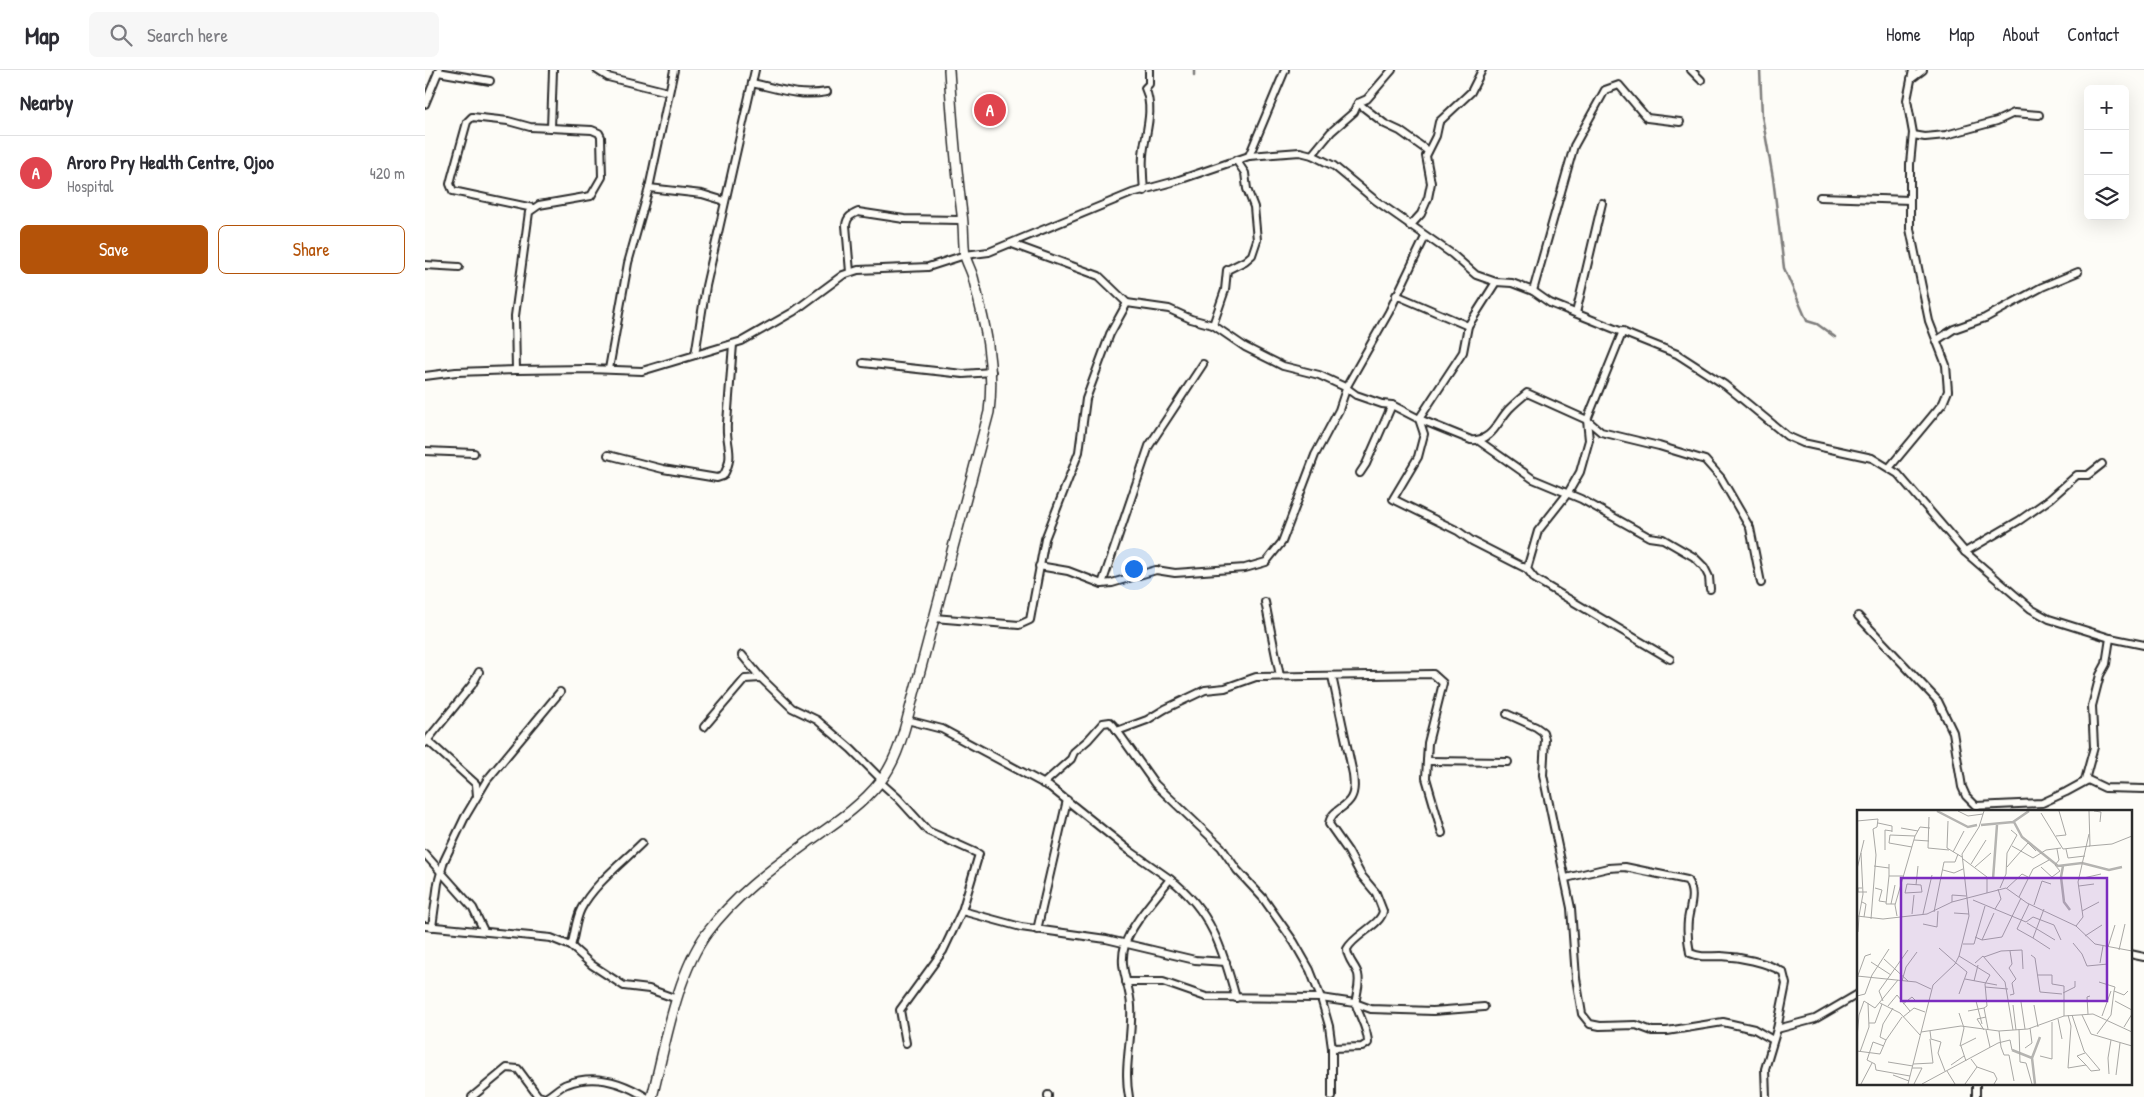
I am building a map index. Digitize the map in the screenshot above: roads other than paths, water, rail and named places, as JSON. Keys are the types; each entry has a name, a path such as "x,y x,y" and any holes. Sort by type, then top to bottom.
{"main road":[{"path":"652,1097 677,999 696,949 723,914 754,883 845,816 881,781 894,758 907,720 989,412 992,372 986,329 965,255 953,134 949,70"}],"street":[{"path":"551,128 553,70"},
{"path":"597,70 608,78 667,92"},
{"path":"609,369 628,264 649,188 667,92 674,70"},
{"path":"695,355 706,286 755,70"},
{"path":"1144,191 1143,155 1150,124 1145,88 1149,84 1149,70"},
{"path":"1249,156 1285,70"},
{"path":"1311,154 1331,132 1354,112 1358,103 1367,99 1393,70"},
{"path":"1410,226 1421,214 1428,198 1431,182 1427,159 1428,151 1436,136 1439,122 1471,92 1483,70"},
{"path":"1691,70 1701,80"},
{"path":"1889,468 1946,398 1948,390 1946,365 1926,306 1910,230 1910,150 1913,135 1907,100 1913,70"},
{"path":"1911,79 1923,70"},
{"path":"425,104 439,71 490,81"},
{"path":"752,83 795,94 827,92"},
{"path":"1533,291 1574,146 1605,90 1619,85 1647,118 1680,122"},
{"path":"1358,103 1385,124 1400,131 1428,151"},
{"path":"1913,135 1946,134 1997,121 2014,113 2039,115"},
{"path":"516,370 515,316 529,212 533,208 550,202 591,196 602,177 603,155 599,133 592,130 531,127 509,121 472,117 467,122 452,176 450,184 453,191 533,208"},
{"path":"425,376 456,372 516,370 609,369 642,371 733,344 758,333 793,312 837,279 850,272 928,266 965,255 989,252 1012,244 1119,197 1177,181 1249,156 1292,152 1311,154 1334,166 1410,226 1452,254 1476,275 1496,282 1512,283 1533,291 1550,302 1575,313 1677,354 1725,385 1787,436 1803,443 1872,458 1889,468 1898,474 1965,552 2031,609 2049,619 2110,638 2144,645"},
{"path":"1213,325 1225,290 1227,270 1245,262 1252,255 1257,240 1254,207 1247,189 1245,173 1236,160"},
{"path":"649,188 702,194 725,201"},
{"path":"1820,197 1910,200"},
{"path":"1575,313 1602,203"},
{"path":"850,272 845,225 852,214 859,212 905,219 948,220 959,220 962,216"},
{"path":"1039,566 1068,571 1102,584 1112,583 1156,570 1175,573 1245,568 1266,562 1282,542 1315,455 1339,410 1347,389 1389,312 1425,237"},
{"path":"1012,244 1099,276 1127,303 1169,309 1191,319 1213,325 1245,347 1283,366 1319,375 1362,397 1392,405 1419,419 1471,440 1479,441 1533,479 1568,493 1649,537 1663,539 1693,557 1705,567 1709,577 1710,589"},
{"path":"425,265 459,266"},
{"path":"1937,340 1954,329 1985,318 2042,287 2078,272"},
{"path":"1419,419 1463,352 1468,326 1496,282"},
{"path":"1396,294 1468,326"},
{"path":"934,618 1019,625 1030,620 1045,539 1079,452 1086,399 1110,334 1127,303"},
{"path":"1527,569 1538,531 1568,493 1580,472 1589,440 1587,420 1623,331"},
{"path":"608,455 663,469 717,478 723,476 729,466 731,454 727,423 733,344"},
{"path":"863,363 963,374 992,372"},
{"path":"1102,584 1149,446 1203,364"},
{"path":"1479,441 1486,438 1508,410 1527,393 1587,420 1601,432 1659,446 1705,460 1721,478 1750,528 1761,583"},
{"path":"1360,473 1366,464 1392,405"},
{"path":"1419,419 1424,434 1418,457 1399,485 1393,499 1458,530 1472,541 1527,569 1535,579 1670,659"},
{"path":"425,451 474,453"},
{"path":"1965,552 2020,520 2050,499 2077,475 2088,475 2102,464"},
{"path":"1265,602 1280,676"},
{"path":"1858,616 1938,701 1953,732 1966,796 1977,806 2042,803 2088,780"},
{"path":"2088,780 2087,768 2094,747 2092,706 2100,675 2105,664 2110,638"},
{"path":"742,654 761,678 792,708 817,720 851,749 928,831 979,854 962,912 943,951 900,1010 906,1043"},
{"path":"477,796 476,784 426,741 472,685 479,672"},
{"path":"1117,730 1147,720 1165,709 1205,690 1225,688 1256,677 1433,674 1443,683 1428,743 1426,778 1442,833"},
{"path":"1332,676 1353,774 1354,790 1352,797 1347,803 1332,814 1329,824 1348,851 1361,875 1375,893 1383,911 1377,922 1347,949 1348,956 1357,971 1360,984 1355,1003 1364,1022 1368,1043 1362,1047 1332,1048"},
{"path":"704,727 745,679 761,678"},
{"path":"559,692 487,780 477,796 453,840 438,883 428,926 551,938 571,946 592,965 624,986 649,989 677,999"},
{"path":"1507,714 1536,727 1543,732 1545,739 1543,775 1571,908 1576,978 1582,1014 1590,1024 1600,1026 1636,1025 1652,1031 1667,1031 1723,1022 1754,1029 1773,1040"},
{"path":"907,720 942,729 1043,784 1067,800 1130,851 1186,891 1217,936 1236,998"},
{"path":"1043,784 1071,759 1074,752 1103,723 1110,722 1155,784 1221,847 1237,870 1263,898 1294,942 1310,970 1329,1026 1332,1048 1332,1097"},
{"path":"1427,761 1508,762"},
{"path":"2088,780 2100,788 2144,789"},
{"path":"1037,930 1067,800"},
{"path":"571,946 574,937 574,925 581,908 595,890 642,843"},
{"path":"425,854 473,908 484,931"},
{"path":"1566,878 1608,868 1625,867 1687,880 1691,887 1692,895 1688,921 1690,953 1702,958 1721,956 1759,963 1783,972 1786,984 1777,1029 1765,1069 1766,1097"},
{"path":"1129,1097 1126,1075 1130,1053 1131,1005 1123,974 1125,943 1170,879"},
{"path":"962,912 1037,930 1125,943 1195,960 1226,962"},
{"path":"2131,954 2144,957"},
{"path":"1126,982 1163,982 1206,997 1321,998 1355,1003 1371,1009 1433,1011 1484,1007"},
{"path":"1777,1029 1815,1019 1857,995"},
{"path":"472,1097 507,1068 513,1067 518,1069 539,1096 542,1097"},
{"path":"547,1097 565,1084 581,1080 609,1080 627,1086 646,1097"},
{"path":"1976,1084 1976,1097"}],"waterway":[{"path":"1194,70 1194,75"},
{"path":"1760,70 1762,116 1773,178 1784,268 1807,321 1817,324 1835,337"}],"place":[{"name":"Aroro Pry Health Centre, Ojoo","path":"990,110"}]}
